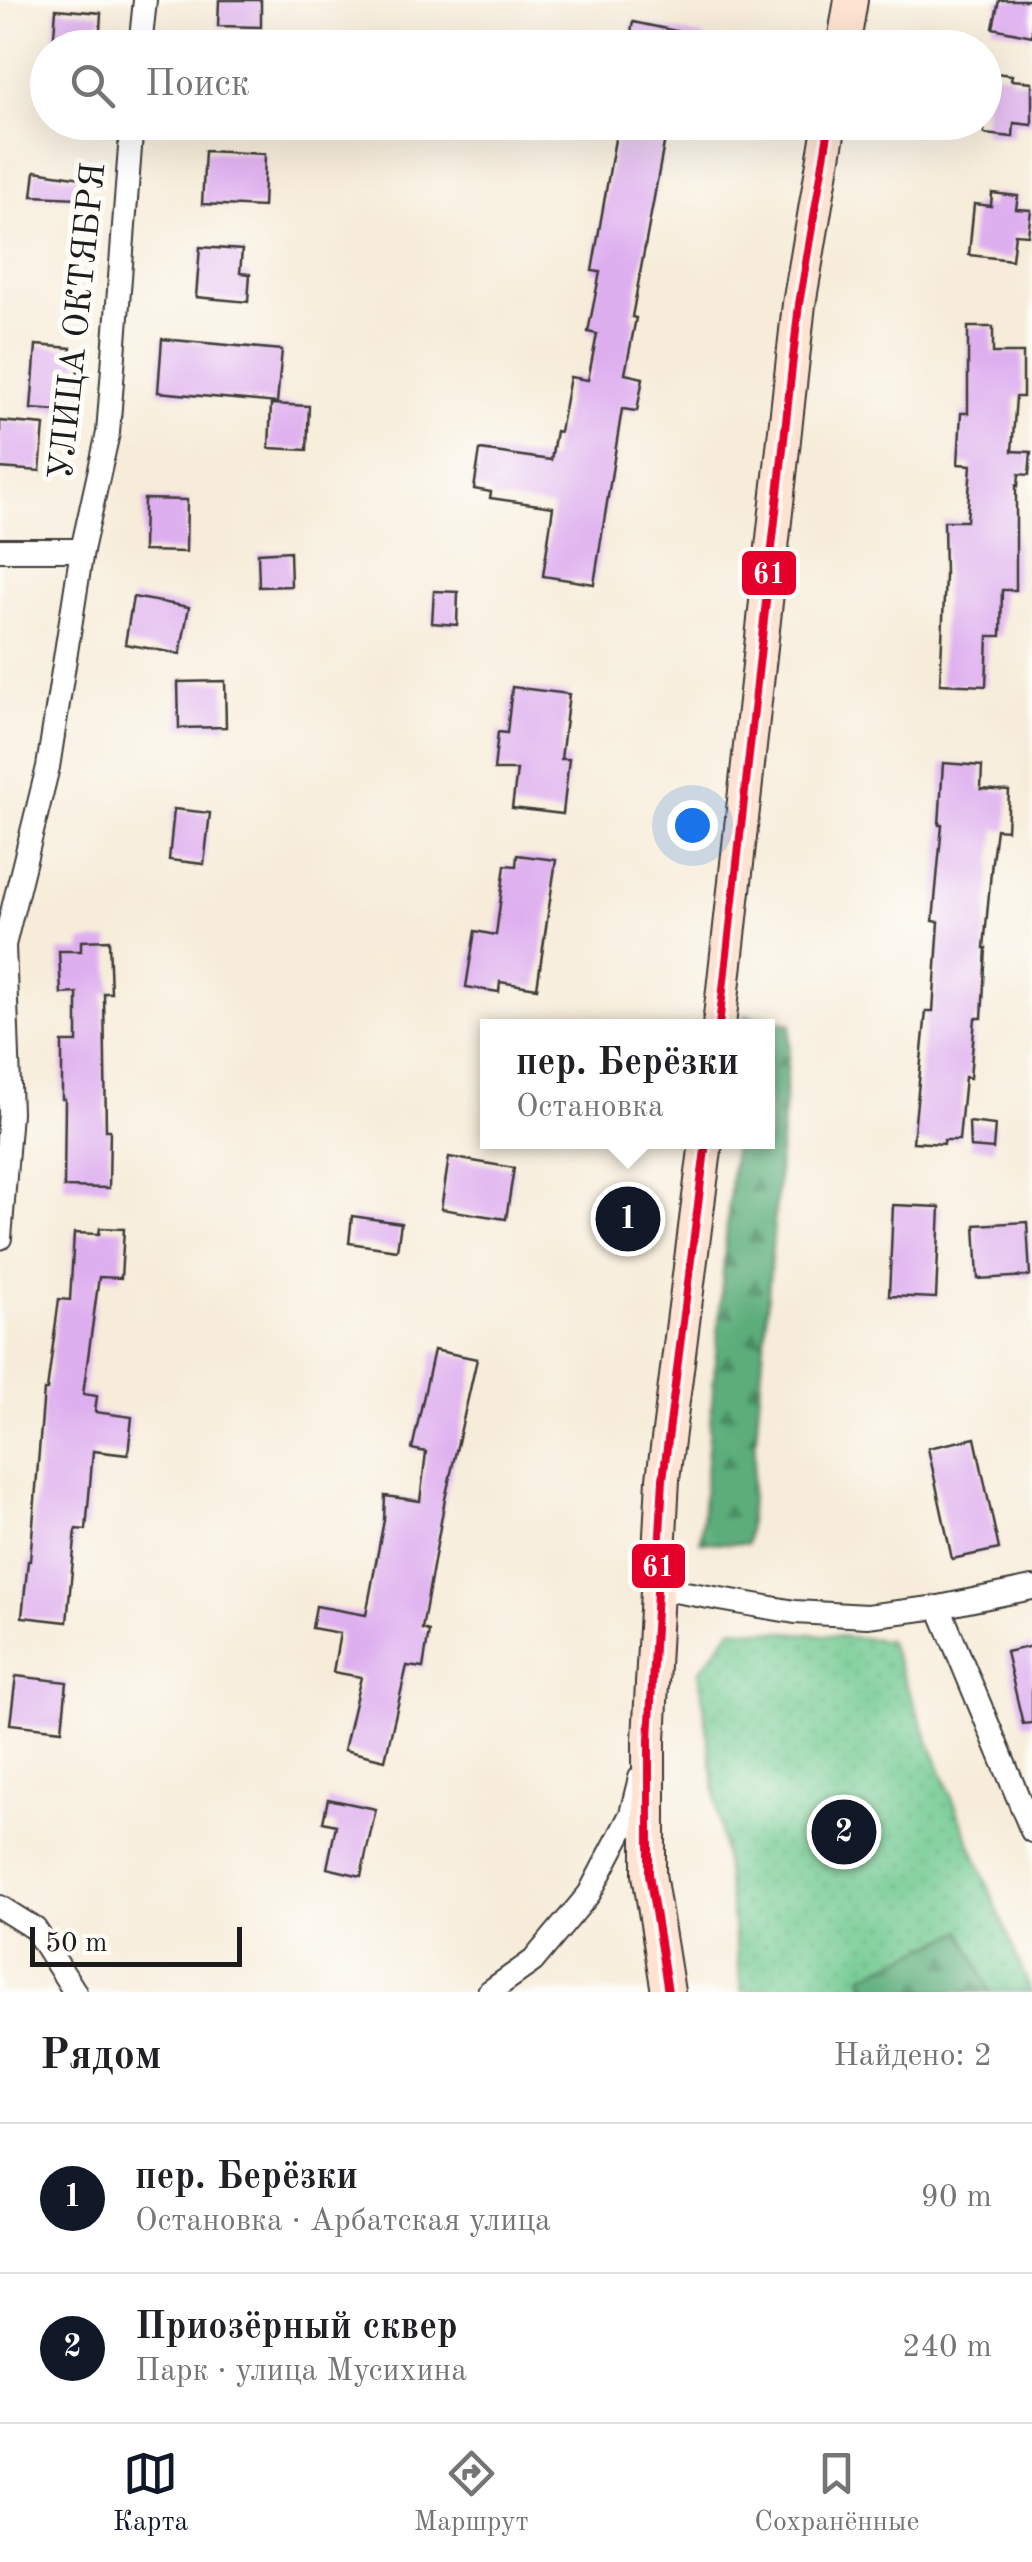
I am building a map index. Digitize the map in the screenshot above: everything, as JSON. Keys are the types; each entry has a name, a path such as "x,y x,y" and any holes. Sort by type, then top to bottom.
{"main road":[{"path":"846,30 851,0"},
{"path":"720,1019 799,304 827,140"},
{"path":"668,1992 649,1874 649,1740 663,1479 705,1149"}],"street":[{"path":"142,30 145,0"},
{"name":"УЛИЦА ОКТЯБРЯ","path":"0,1238 10,1113 2,945 48,767 82,550 108,433 131,140"},
{"path":"0,550 82,550"},
{"path":"656,1588 795,1612 867,1616 939,1607 1032,1588"},
{"path":"939,1607 1032,1831"},
{"path":"489,1992 533,1960 589,1894 631,1814 649,1740"},
{"path":"0,1907 35,1928 75,1992"}],"green space":[{"path":"775,1021 791,1024 747,1544 700,1542 733,1149 775,1149"},
{"path":"732,1628 888,1640 1031,1992 742,1992 699,1672"},
{"path":"962,1931 990,1992 867,1992 862,1976"}],"building":[{"path":"219,0 261,0 261,27 218,26"},
{"path":"999,0 1032,0 1032,36 993,28"},
{"path":"56,9 101,13 100,30 54,30"},
{"path":"633,22 671,30 631,30"},
{"path":"1002,74 1012,75 1011,80 1032,82 1032,125 1014,123 1013,137 1002,136"},
{"path":"615,140 665,140 625,374 643,378 637,411 622,409 594,584 543,576 553,507 490,498 491,492 474,489 480,450 551,460 570,377 588,380 597,334 588,332 600,272 592,271"},
{"path":"205,151 265,154 263,207 202,204"},
{"path":"35,171 82,178 79,198 32,196"},
{"path":"992,193 1018,196 1016,209 1031,210 1028,235 1015,234 1012,260 969,255 974,204 991,206"},
{"path":"200,247 242,250 240,273 250,274 248,302 196,297"},
{"path":"968,327 993,327 993,353 1023,353 1023,397 1016,397 1012,451 1031,452 1029,475 1019,474 1016,485 1016,590 1002,590 1001,636 988,636 986,686 940,684 944,521 967,521 971,465 958,464 961,413 968,413"},
{"path":"162,339 282,350 277,403 158,392"},
{"path":"36,345 71,348 70,355 79,356 75,412 31,409"},
{"path":"271,404 309,406 307,450 269,448"},
{"path":"0,421 44,425 40,471 0,468"},
{"path":"144,499 187,500 186,552 143,551"},
{"path":"290,551 291,586 259,587 258,553"},
{"path":"434,591 458,592 457,625 432,623"},
{"path":"133,597 189,607 180,654 125,644"},
{"path":"225,681 226,727 179,728 178,682"},
{"path":"512,687 569,694 561,759 569,759 563,814 512,808 517,770 494,770 498,732 507,733"},
{"path":"943,763 982,766 981,789 1009,791 1007,830 996,829 992,861 982,1018 975,1018 959,1140 944,1140 944,1144 913,1142 926,1011 933,1011 939,922 933,921"},
{"path":"174,809 210,813 204,864 169,860"},
{"path":"517,855 556,860 537,988 500,982 499,992 466,987 475,931 496,935 505,865 516,866"},
{"path":"109,940 111,993 104,993 109,1188 64,1187 62,1042 77,1042 77,993 61,994 59,951 81,951 81,941"},
{"path":"969,1122 995,1125 993,1149 970,1147"},
{"path":"449,1157 514,1168 506,1219 441,1209"},
{"path":"893,1205 940,1207 936,1298 889,1296"},
{"path":"352,1216 401,1223 397,1250 349,1243"},
{"path":"1027,1222 1030,1276 978,1279 975,1225"},
{"path":"100,1228 124,1229 121,1278 99,1277 83,1394 97,1396 95,1412 132,1417 128,1455 93,1451 86,1530 76,1529 67,1622 22,1617 44,1390 59,1299 70,1300 74,1233 99,1234"},
{"path":"434,1350 477,1359 445,1499 422,1629 429,1631 423,1668 407,1666 385,1760 344,1750 361,1677 333,1672 340,1633 312,1628 316,1606 366,1615 385,1496 420,1501 426,1452 412,1449"},
{"path":"975,1438 999,1549 952,1559 928,1448"},
{"path":"1032,1646 1032,1723 1023,1724 1006,1652"},
{"path":"16,1676 67,1682 62,1730 10,1724"},
{"path":"328,1799 376,1809 361,1876 327,1868 336,1825 323,1822"}],"transit line":[{"name":"61","path":"720,1019 799,304 827,140"},
{"name":"61","path":"668,1992 649,1874 649,1740 663,1479 705,1149"}],"place":[{"name":"пер. Берёзки","path":"628,1219"},
{"name":"Приозёрный сквер","path":"844,1832"}]}
